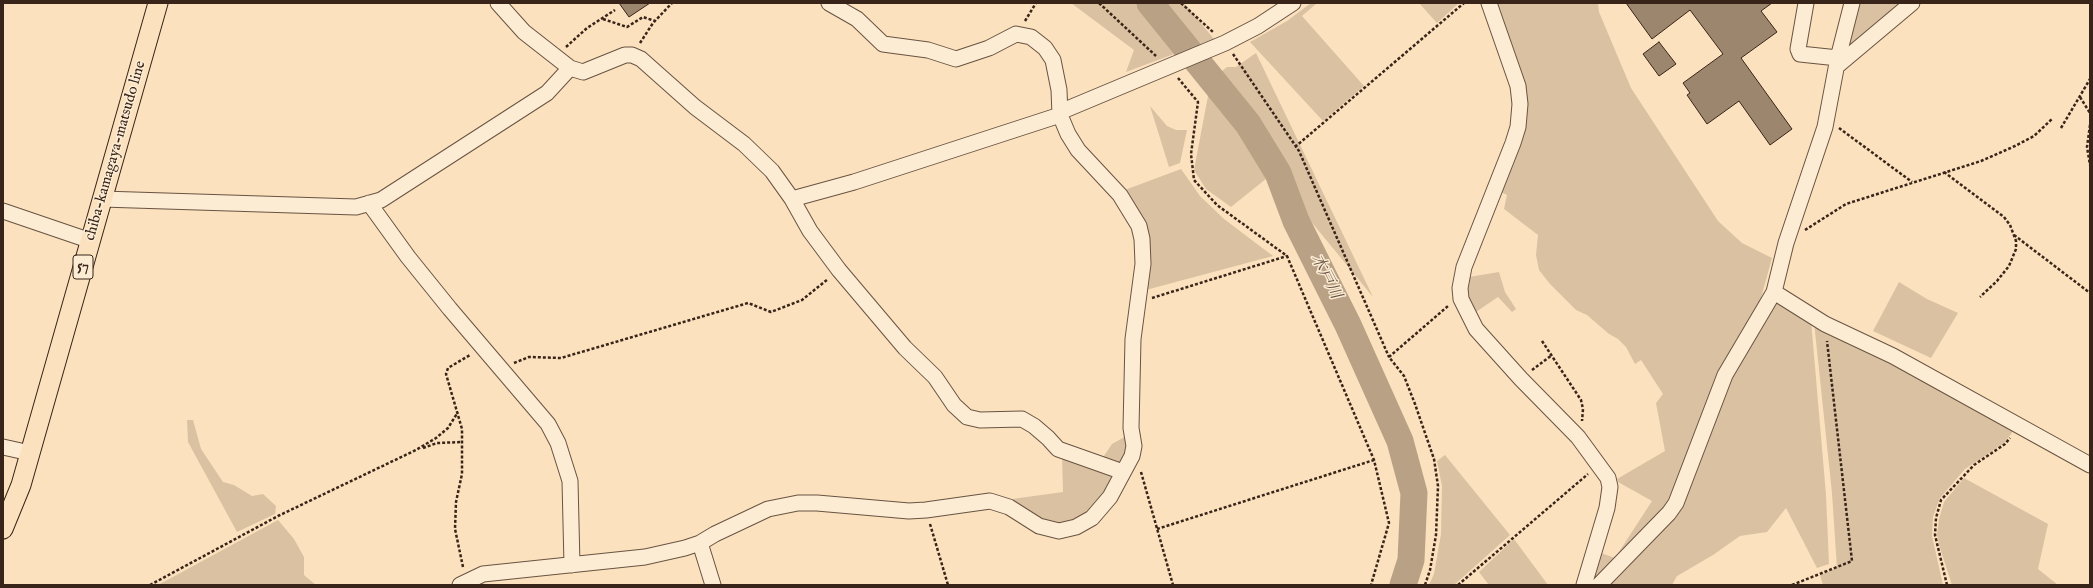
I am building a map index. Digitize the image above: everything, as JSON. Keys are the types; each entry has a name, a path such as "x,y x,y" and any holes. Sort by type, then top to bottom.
{"main road":[{"name":"chiba-kamagaya-matsudo line","path":"3,529 21,485 158,3"}],"street":[{"path":"498,3 524,32 570,68 583,72 626,55 632,55 641,59 695,107 744,144 772,171 792,199 810,231 839,270 905,348 935,377 954,405 967,417 980,420 1022,419 1048,438 1058,449 1122,472"},
{"path":"463,584 483,574 645,557 700,543 715,534 768,509 798,503 816,503 909,511 990,501 1009,507 1039,526 1050,530 1064,530 1076,527 1092,518 1110,497 1122,472 1132,456 1134,446 1131,428 1133,339 1143,264 1142,239 1139,226 1113,186 1078,150 1068,134 1060,113 1059,90 1053,60 1046,48 1031,37 1016,34 989,48 956,59 928,50 883,44 857,19 829,3"},
{"path":"792,199 854,182 1060,113 1167,66 1225,43 1258,26 1293,3"},
{"path":"1489,3 1518,86 1520,104 1518,127 1464,267 1460,288 1461,299 1476,329 1521,379 1578,437 1600,464 1608,478 1610,496 1584,585"},
{"path":"1806,3 1798,49 1800,54 1838,62"},
{"path":"1599,585 1669,513 1676,503 1725,375 1774,292 1786,243 1826,121 1852,3"},
{"path":"1838,62 1912,3"},
{"path":"102,199 356,207 381,200 547,93 570,68"},
{"path":"370,202 408,257 548,424 558,443 570,481 572,565"},
{"path":"3,211 91,241"},
{"path":"1774,292 1825,324 1893,356 2090,465"},
{"path":"3,447 30,453"},
{"path":"700,543 713,585"}],"path":[{"path":"632,55 655,21 672,3"},
{"path":"1016,34 1036,3"},
{"path":"1099,3 1167,66 1198,102 1191,154 1194,180 1217,205 1287,256 1374,460 1389,523 1371,585"},
{"path":"1181,3 1225,43 1295,147 1389,356 1404,376 1407,383 1434,459 1437,479 1436,535 1430,570 1425,585"},
{"path":"1295,147 1464,3"},
{"path":"555,56 587,28 615,10"},
{"path":"602,19 627,27 643,17 655,21"},
{"path":"2061,128 2090,79"},
{"path":"2079,97 2083,100 2090,113"},
{"path":"1786,243 1846,204 1981,161 2034,136 2052,119"},
{"path":"1826,121 1849,135 1912,182"},
{"path":"2090,125 2087,147 2090,165"},
{"path":"1944,172 2004,217 2014,235 2016,249 2009,266 1997,281 1980,297"},
{"path":"2014,235 2090,293"},
{"path":"1137,302 1287,256"},
{"path":"500,368 529,357 561,358 748,303 771,312 802,300 839,270"},
{"path":"1389,356 1451,303 1461,299"},
{"path":"1792,585 1852,561 1825,324"},
{"path":"1542,341 1581,400 1583,409 1578,437"},
{"path":"463,584 455,529 456,502 462,474 462,429 446,374 448,368 482,346"},
{"path":"1521,379 1552,355"},
{"path":"150,585 278,516 416,450 436,438 448,428 458,412"},
{"path":"1947,585 1935,535 1936,518 1941,500 1974,465 2006,444 2019,426"},
{"path":"416,450 437,443 463,442"},
{"path":"1134,446 1173,585"},
{"path":"1157,529 1374,460"},
{"path":"1458,585 1600,464"},
{"path":"926,510 948,585"}],"shaded area":[{"path":"1071,3 1184,3 1214,39 1126,72 1134,50"},
{"path":"1311,3 1317,3 1302,16 1364,86 1323,121 1250,42 1287,21"},
{"path":"1419,3 1459,3 1437,23"},
{"path":"1494,3 1598,3 1599,12 1631,88 1718,221 1742,243 1772,258 1758,309 1673,501 1597,578 1594,577 1601,553 1615,558 1652,501 1618,482 1617,479 1665,451 1656,403 1663,394 1641,360 1635,364 1626,347 1618,339 1609,334 1587,315 1576,310 1550,284 1539,270 1536,255 1538,235 1504,209 1507,195 1501,192 1521,132"},
{"path":"1857,3 1907,3 1844,56"},
{"path":"1256,53 1373,297 1272,174 1231,207 1206,189 1194,170 1211,80 1227,67 1236,67"},
{"path":"1150,106 1167,126 1176,130 1187,130 1180,163 1169,167"},
{"path":"1181,169 1200,196 1224,219 1273,256 1142,291 1146,265 1122,191"},
{"path":"1499,272 1505,292 1516,309 1512,312 1498,297 1473,314 1466,297 1469,277"},
{"path":"1899,282 1927,299 1958,313 1931,358 1873,331"},
{"path":"1777,298 1811,320 1826,495 1829,564 1817,568 1786,508 1767,532 1740,536 1713,555 1677,576 1672,585 1604,585 1671,515 1728,377"},
{"path":"1814,322 1891,361 2015,429 2004,443 1965,469 1940,498 1933,517 1932,536 1943,585 1823,585 1820,575 1837,568 1832,493"},
{"path":"187,420 193,420 201,449 223,482 234,485 252,496 263,494 276,506 275,514 237,532 188,442"},
{"path":"1128,435 1128,447 1121,466 1100,462 1112,444"},
{"path":"1062,455 1113,475 1114,481 1090,514 1055,528 1005,500 1063,492"},
{"path":"1445,455 1510,535 1454,585 1429,585 1434,574 1441,534 1442,486 1437,461"},
{"path":"1964,478 2048,524 2038,569 2058,585 1952,585 1937,535 1939,519 1944,502"},
{"path":"278,520 294,539 304,557 304,575 316,585 158,585"},
{"path":"1514,539 1548,585 1489,585 1479,572"}],"building":[{"path":"619,3 650,3 629,17"},
{"path":"1626,3 1772,3 1761,11 1777,32 1741,58 1792,129 1770,145 1739,101 1707,124 1687,95 1690,93 1683,83 1723,54 1690,10 1652,39"},
{"path":"1659,42 1676,64 1659,76 1643,54"}],"waterway":[{"name":"木戸川","path":"1150,3 1248,124 1278,173 1296,221 1348,325 1400,441 1414,493 1411,560 1403,585"}]}
